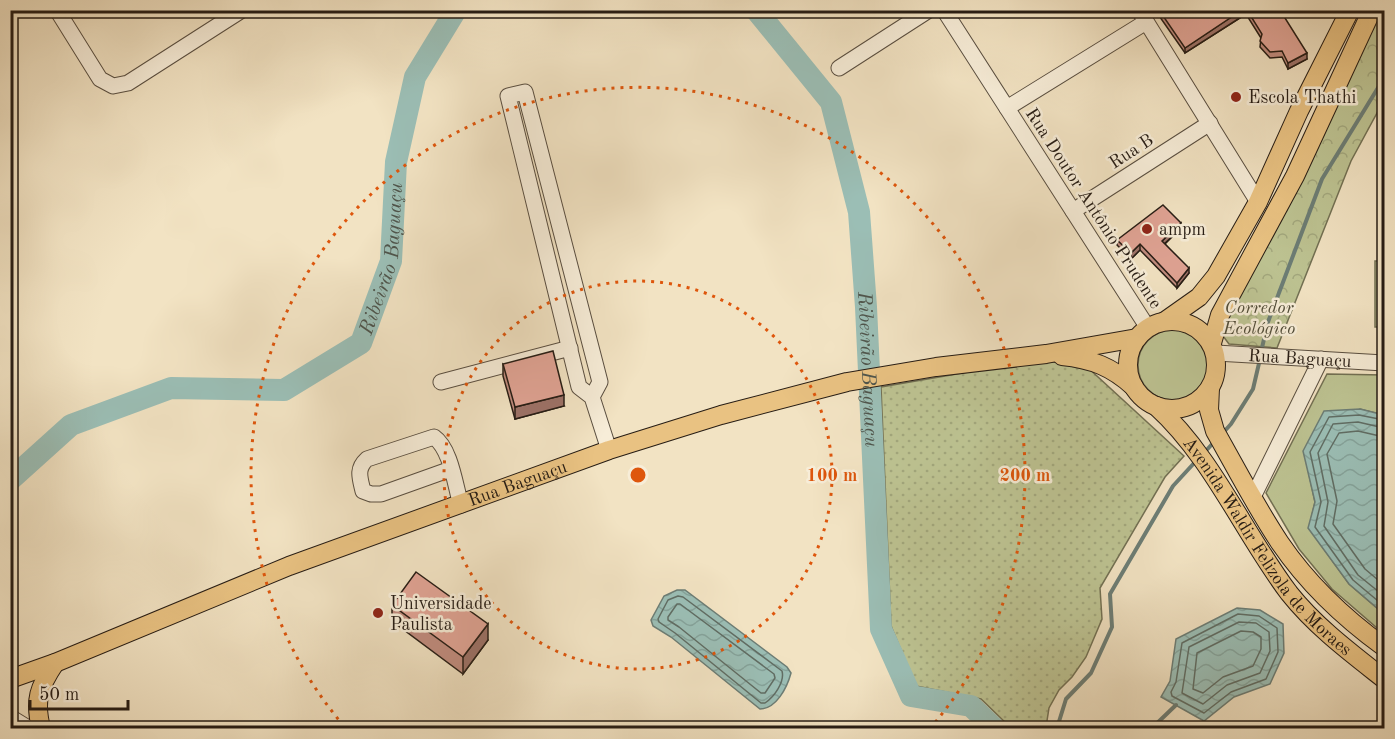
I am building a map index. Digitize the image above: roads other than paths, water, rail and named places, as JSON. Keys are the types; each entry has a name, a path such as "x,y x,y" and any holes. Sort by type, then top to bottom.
{"main road":[{"path":"1046,354 1142,333 1165,321 1199,297 1216,276 1258,202 1299,111 1350,10"},
{"path":"1046,354 1100,364 1118,372 1143,399 1156,406 1171,409 1186,407 1200,400 1210,388 1216,371 1214,348 1220,315 1295,176 1372,10"},
{"path":"1165,321 1179,320 1192,324 1203,332 1214,348"},
{"path":"1134,387 1129,375 1128,362 1131,350 1142,333"},
{"name":"Rua Baguaçu","path":"10,679 55,663 289,566 609,450 721,415 847,382 936,367 1046,354"},
{"name":"Avenida Waldir Felizola de Moraes","path":"1210,388 1209,410 1215,430 1280,543 1312,584 1354,626 1384,647"},
{"name":"Avenida Waldir Felizola de Moraes","path":"1156,406 1175,423 1195,448 1290,594 1317,624 1384,679"},
{"path":"41,729 37,706 39,692 55,663"}],"street":[{"path":"57,10 100,79 113,86 128,83 242,10"},
{"path":"839,68 929,10"},
{"name":"Rua Doutor Antônio Prudente","path":"944,10 1073,211 1142,333"},
{"path":"1007,108 1143,16 1258,202"},
{"path":"592,397 600,382 525,92 508,96 579,387 592,397 609,450"},
{"name":"Rua B","path":"1073,211 1209,123"},
{"path":"524,162 542,157"},
{"path":"552,275 571,270"},
{"path":"441,382 570,348"},
{"name":"Rua Baguaçu","path":"1214,348 1240,355 1384,363"},
{"path":"1253,497 1321,359"},
{"path":"451,469 381,494 363,491 359,475 360,465 367,459 434,437 446,450 461,505"},
{"path":"10,717 28,729"}],"water":[{"path":"1360,409 1384,415 1384,614 1349,584 1308,528 1315,502 1303,451 1324,411"},
{"path":"677,590 685,590 787,667 791,673 784,691 776,702 760,709 671,637 653,626 651,620 664,596"},
{"path":"1237,608 1260,610 1283,624 1284,653 1270,684 1234,697 1204,721 1161,697 1170,681 1176,639"}],"waterway":[{"name":"Ribeirão Baguaçu","path":"10,480 71,425 171,388 284,390 361,343 391,261 396,162 415,77 456,10"},
{"name":"Ribeirão Baguaçu","path":"756,10 831,102 859,212 866,307 881,629 911,696 971,706 994,728"},
{"path":"1261,352 1268,322 1322,179 1384,78"},
{"path":"1222,434 1253,389 1260,359"},
{"path":"1203,454 1214,442"},
{"path":"1057,728 1066,699 1091,673 1112,627 1110,594 1173,486 1196,461"},
{"path":"1152,728 1176,705"}],"place":[{"name":"Escola Thathi","path":"1236,97"},
{"name":"ampm","path":"1147,229"},
{"name":"Universidade Paulista","path":"378,613"}],"park label":[{"name":"Corredor Ecológico","path":"1259,317"}]}
